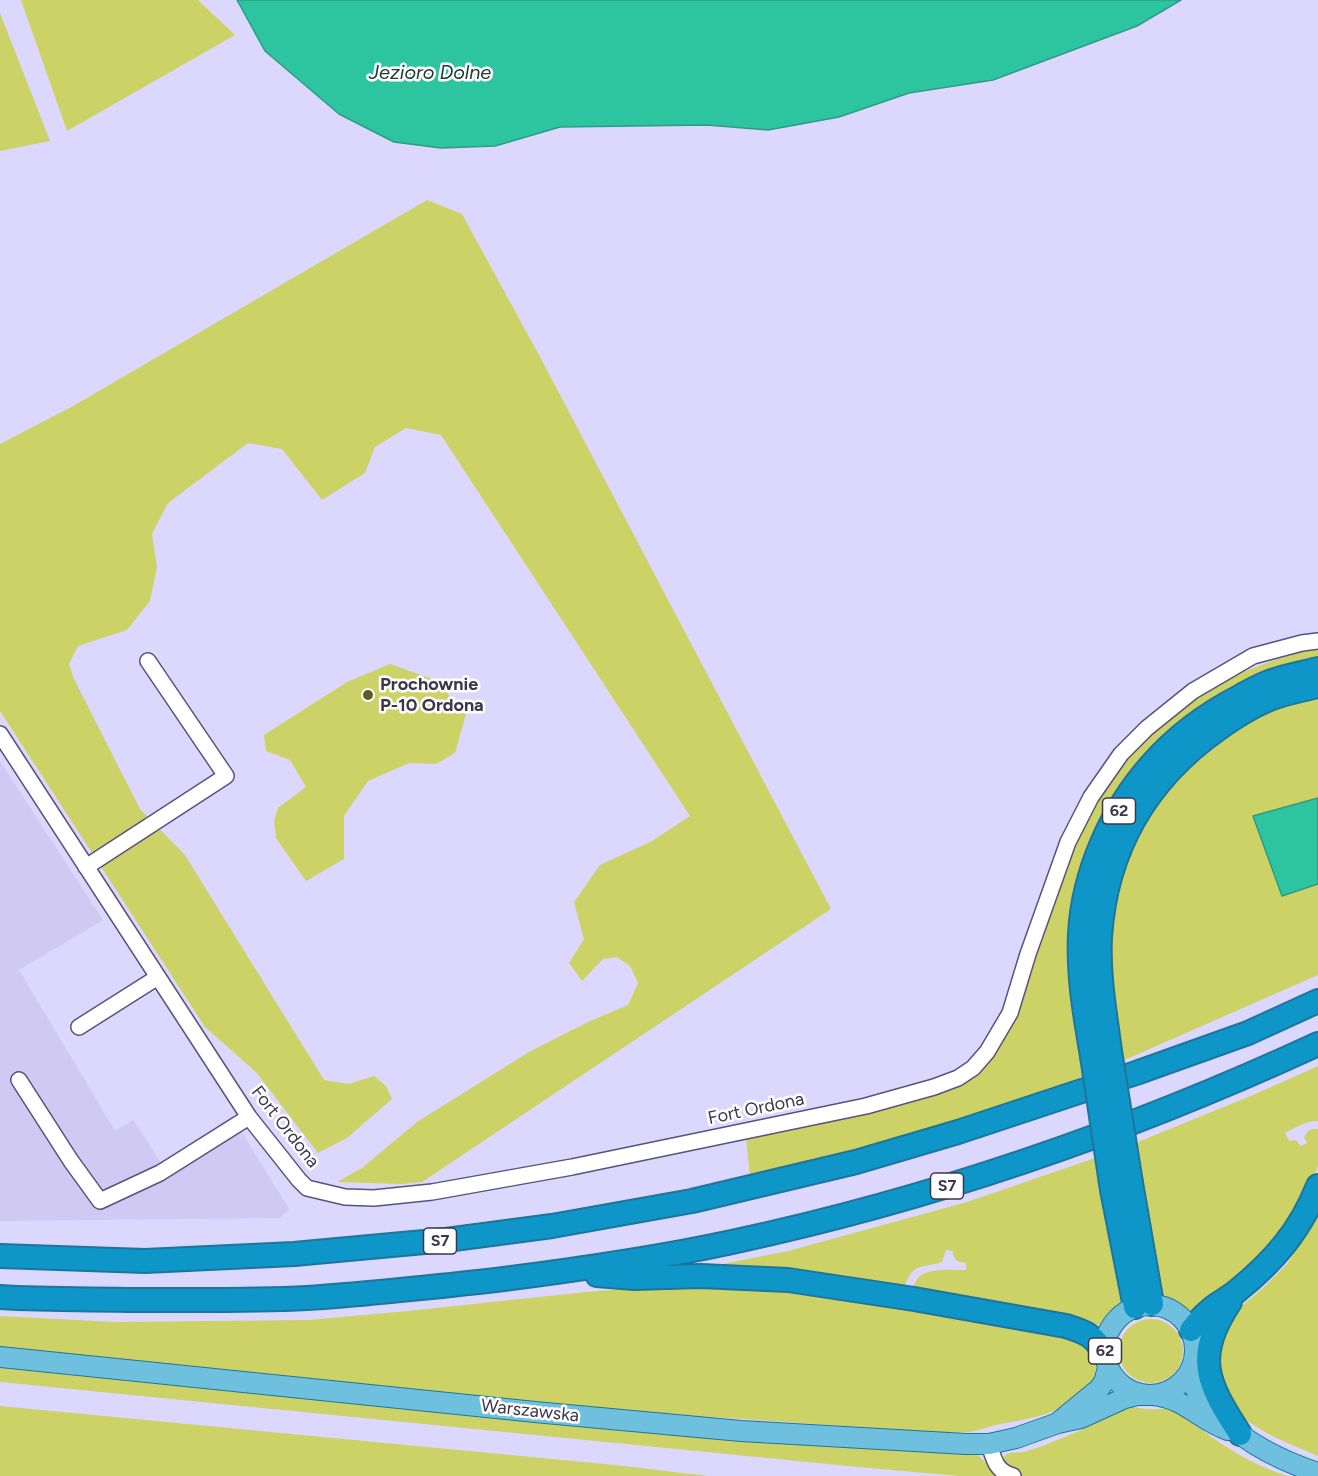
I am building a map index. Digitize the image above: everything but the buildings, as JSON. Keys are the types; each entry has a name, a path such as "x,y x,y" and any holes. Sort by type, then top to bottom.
{"highway":[{"name":"62","path":"1101,1053 1081,990 1080,931 1087,887 1098,853 1125,799 1151,765 1187,730 1221,706 1269,682 1318,669"},
{"path":"1144,1305 1121,1186 1101,1053 1100,937 1110,876 1136,814 1177,761 1225,723 1248,710 1276,697 1318,686"},
{"name":"S7","path":"0,1256 145,1261 294,1254 446,1240 552,1226 692,1201 856,1162 958,1132 1136,1074 1248,1033 1318,1001"},
{"name":"S7","path":"0,1297 205,1300 304,1298 425,1288 560,1272 734,1242 875,1207 1002,1169 1080,1142 1245,1077 1318,1044"},
{"name":"62","path":"1191,1330 1217,1305 1236,1293 1282,1249 1301,1222 1318,1186"},
{"path":"560,1272 634,1278 701,1276 761,1278 816,1284 1066,1326 1089,1335 1097,1341 1106,1360"},
{"name":"62","path":"1236,1293 1221,1315 1212,1334 1207,1361 1213,1386 1240,1434"}],"main road":[{"path":"1144,1305 1164,1306 1184,1319 1191,1330"},
{"name":"62","path":"1144,1305 1125,1312 1116,1319 1106,1338 1106,1360 1119,1383 1135,1393 1164,1396 1181,1402 1212,1423 1240,1434"},
{"name":"62","path":"1191,1330 1196,1348 1190,1373 1192,1384 1197,1391 1240,1434 1280,1458 1318,1473"},
{"name":"Warszawska","path":"0,1357 706,1428 966,1444 989,1444 1016,1438 1096,1413 1125,1398 1148,1395"},
{"name":"Warszawska","path":"1058,1423 1099,1389 1104,1382 1106,1360"},
{"path":"1148,1395 1172,1390 1188,1375 1192,1367"}],"street":[{"name":"Fort Ordona","path":"0,734 249,1117 299,1180 307,1188 345,1197 374,1198 432,1192 572,1167 866,1106 958,1078 973,1068 987,1052 1010,1013 1028,954 1068,842 1091,797 1121,754 1147,728 1193,691 1253,656 1318,641"},
{"path":"86,867 226,776 148,661"},
{"path":"79,1027 158,977"},
{"path":"19,1080 71,1161 100,1201 160,1173 249,1117"},
{"path":"989,1444 998,1467 1004,1473 1013,1476"}],"shaded area":[{"path":"21,0 198,0 235,35 67,131"},
{"path":"0,13 50,141 0,151"},
{"path":"427,200 462,214 539,355 831,909 422,1182 401,1184 337,1182 362,1168 417,1122 529,1052 628,1005 638,983 630,966 617,957 603,959 582,981 569,963 584,939 574,902 600,865 652,841 690,816 441,435 406,428 375,447 365,473 322,500 282,449 248,443 168,503 152,534 157,567 150,601 127,630 78,646 69,664 74,679 140,809 185,855 324,1080 349,1084 374,1076 386,1086 392,1099 347,1138 318,1153 256,1072 205,1027 0,711 0,444 73,406"},
{"path":"1318,648 1318,661 1131,778 1089,1074 1006,1105 921,1132 836,1156 750,1176 746,1139 847,1117 940,1091 992,1054 1071,848 1095,803 1123,761 1163,723 1206,691 1252,668"},
{"path":"390,664 435,680 466,714 455,753 436,764 409,763 368,781 344,816 344,859 306,881 276,838 274,820 278,808 306,787 290,760 266,751 264,735 347,682"},
{"path":"1318,699 1318,975 1120,1062 1110,982 1112,909 1127,854 1152,806 1188,764 1229,732 1282,707"},
{"path":"0,761 103,920 19,970 115,1131 133,1120 162,1164 232,1116 289,1209 280,1218 0,1221"},
{"path":"1318,1066 1318,1121 1305,1123 1285,1133 1289,1141 1296,1140 1301,1146 1307,1143 1304,1137 1307,1132 1318,1129 1318,1166 1300,1207 1279,1242 1186,1320 1162,1299 1133,1144"},
{"path":"1101,1156 1124,1303 1103,1327 1088,1320 1069,1316 912,1288 921,1275 931,1271 966,1270 966,1263 957,1261 953,1251 946,1250 942,1262 913,1271 902,1289 702,1268 788,1251 967,1202"},
{"path":"1318,1207 1318,1456 1271,1435 1238,1413 1225,1395 1214,1365 1232,1314 1287,1264 1300,1244"},
{"path":"669,1285 785,1287 1077,1338 1093,1353 1096,1362 1095,1375 1081,1394 1051,1412 972,1431 932,1432 698,1416 331,1385 0,1348 0,1316 115,1322 309,1320"},
{"path":"1145,1319 1157,1319 1174,1328 1181,1339 1183,1351 1181,1363 1174,1374 1157,1383 1145,1383 1133,1378 1124,1369 1119,1357 1119,1345 1124,1333 1133,1324"},
{"path":"0,1365 972,1453 979,1456 998,1476 959,1476 858,1467 0,1382"},
{"path":"0,1406 615,1465 708,1476 0,1476"},
{"path":"1130,1407 1175,1411 1240,1455 1288,1476 1016,1476 1002,1461 1005,1455 1040,1447"}],"water":[{"name":"Jezioro Dolne","path":"237,0 1181,0 1137,26 993,80 909,93 839,117 768,130 707,125 560,127 495,146 441,148 394,142 339,114 265,51"},
{"path":"1318,798 1318,884 1282,896 1253,816"}],"place":[{"name":"Prochownie P-10 Ordona","path":"368,695"}]}
